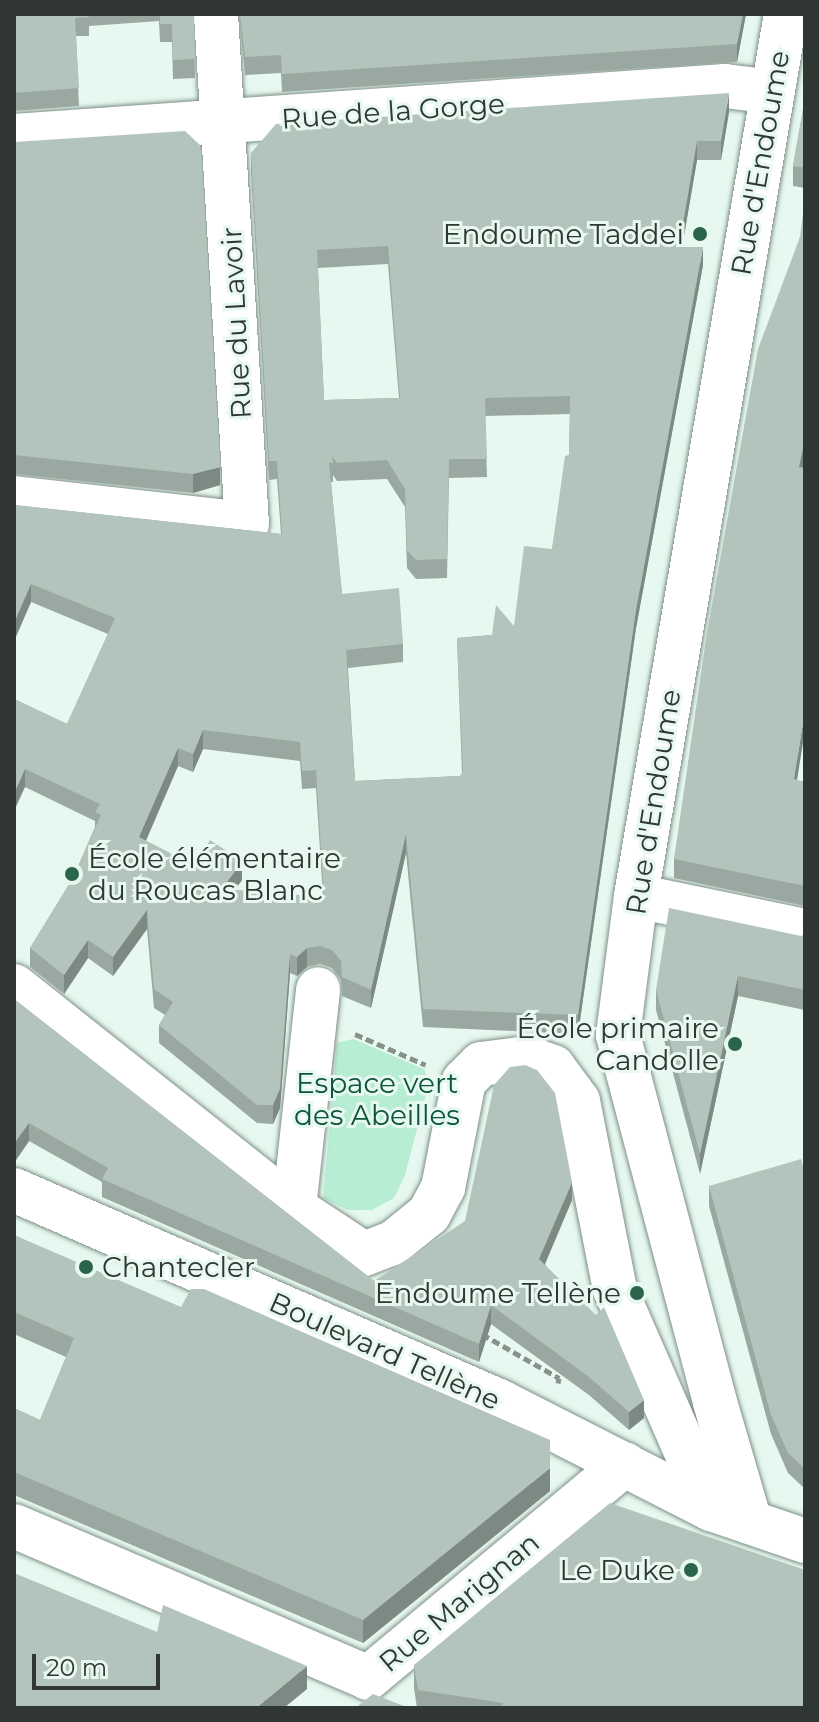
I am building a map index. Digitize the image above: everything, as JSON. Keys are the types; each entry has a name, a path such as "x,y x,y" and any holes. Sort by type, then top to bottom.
{"street":[{"name":"Rue du Lavoir","path":"14,498 247,524 216,14"},
{"name":"Rue d'Endoume","path":"731,1516 618,1035 636,896 786,14"},
{"name":"Rue de la Gorge","path":"14,136 725,86 773,92"},
{"path":"636,896 805,931"},
{"path":"14,986 294,1208 364,1254 393,1243 429,1214 443,1188 464,1081 481,1064 528,1058 553,1067 578,1101 615,1289 731,1516 805,1541"},
{"path":"294,1208 315,1002"},
{"name":"Boulevard Tellène","path":"14,1190 501,1402 731,1516"},
{"name":"Rue Marignan","path":"14,1526 368,1678 625,1464"}],"path":[{"path":"315,1002 464,1081"},
{"path":"473,1328 559,1378 556,1388 544,1383"}],"green space":[{"name":"Espace vert des Abeilles","path":"353,1039 424,1069 429,1083 405,1175 394,1198 372,1210 348,1210 323,1198 337,1043"}],"building":[{"path":"14,14 89,14 89,17 75,18 79,88 14,93"},
{"path":"160,14 194,14 195,59 173,60 172,24 160,24"},
{"path":"240,14 743,14 737,44 282,74 281,55 245,57"},
{"path":"729,93 721,141 697,141 679,247 703,247 636,610 578,1015 423,1009 406,834 371,990 342,977 341,961 332,950 320,946 307,948 297,957 290,954 280,1089 273,1105 257,1105 159,1025 173,1002 154,989 147,910 113,957 88,940 64,975 30,948 73,878 101,815 95,812 100,804 25,769 14,793 14,699 67,724 115,618 31,584 14,623 14,505 282,534 277,461 269,461 251,153 276,124","holes":["388,246 400,398 324,400 317,250","570,396 569,455 565,456 552,549 524,546 514,626 496,605 492,635 457,638 463,772 460,776 355,781 346,650 403,644 399,588 342,594 329,463 333,463 332,456 337,463 387,460 405,489 407,550 416,560 447,559 449,459 487,459 485,398","203,730 300,742 302,771 316,770 324,897 222,889 242,861 210,840 195,866 139,837 178,748 193,754"]},
{"path":"805,98 805,168 793,166"},
{"path":"185,131 200,145 220,467 193,474 14,455 14,142"},
{"path":"805,198 805,438 799,467 805,468 805,710 794,779 805,782 805,886 674,859 707,632 758,349 800,237"},
{"path":"669,908 805,935 805,990 738,976 700,1154 656,990"},
{"path":"14,999 374,1281 465,1221 494,1085 510,1067 525,1065 537,1070 555,1093 572,1182 539,1259 596,1315 604,1307 644,1400 629,1412 589,1377 491,1305 479,1344 102,1179 108,1168 29,1123 14,1140"},
{"path":"801,1159 805,1174 805,1469 788,1453 771,1415 709,1186"},
{"path":"14,1235 181,1307 191,1289 204,1289 550,1440 550,1468 363,1620 14,1472 14,1408 40,1420 74,1338 14,1312"},
{"path":"610,1503 805,1570 805,1708 501,1708 503,1703 418,1690 414,1665"},
{"path":"14,1573 157,1632 163,1605 307,1666 256,1708 14,1708"},
{"path":"373,1694 404,1706 404,1708 355,1708"}],"place":[{"name":"Endoume Taddei","path":"700,234"},
{"name":"École élémentaire du Roucas Blanc","path":"72,874"},
{"name":"École primaire Candolle","path":"735,1044"},
{"name":"Chantecler","path":"86,1267"},
{"name":"Endoume Tellène","path":"637,1293"},
{"name":"Le Duke","path":"691,1570"}]}
